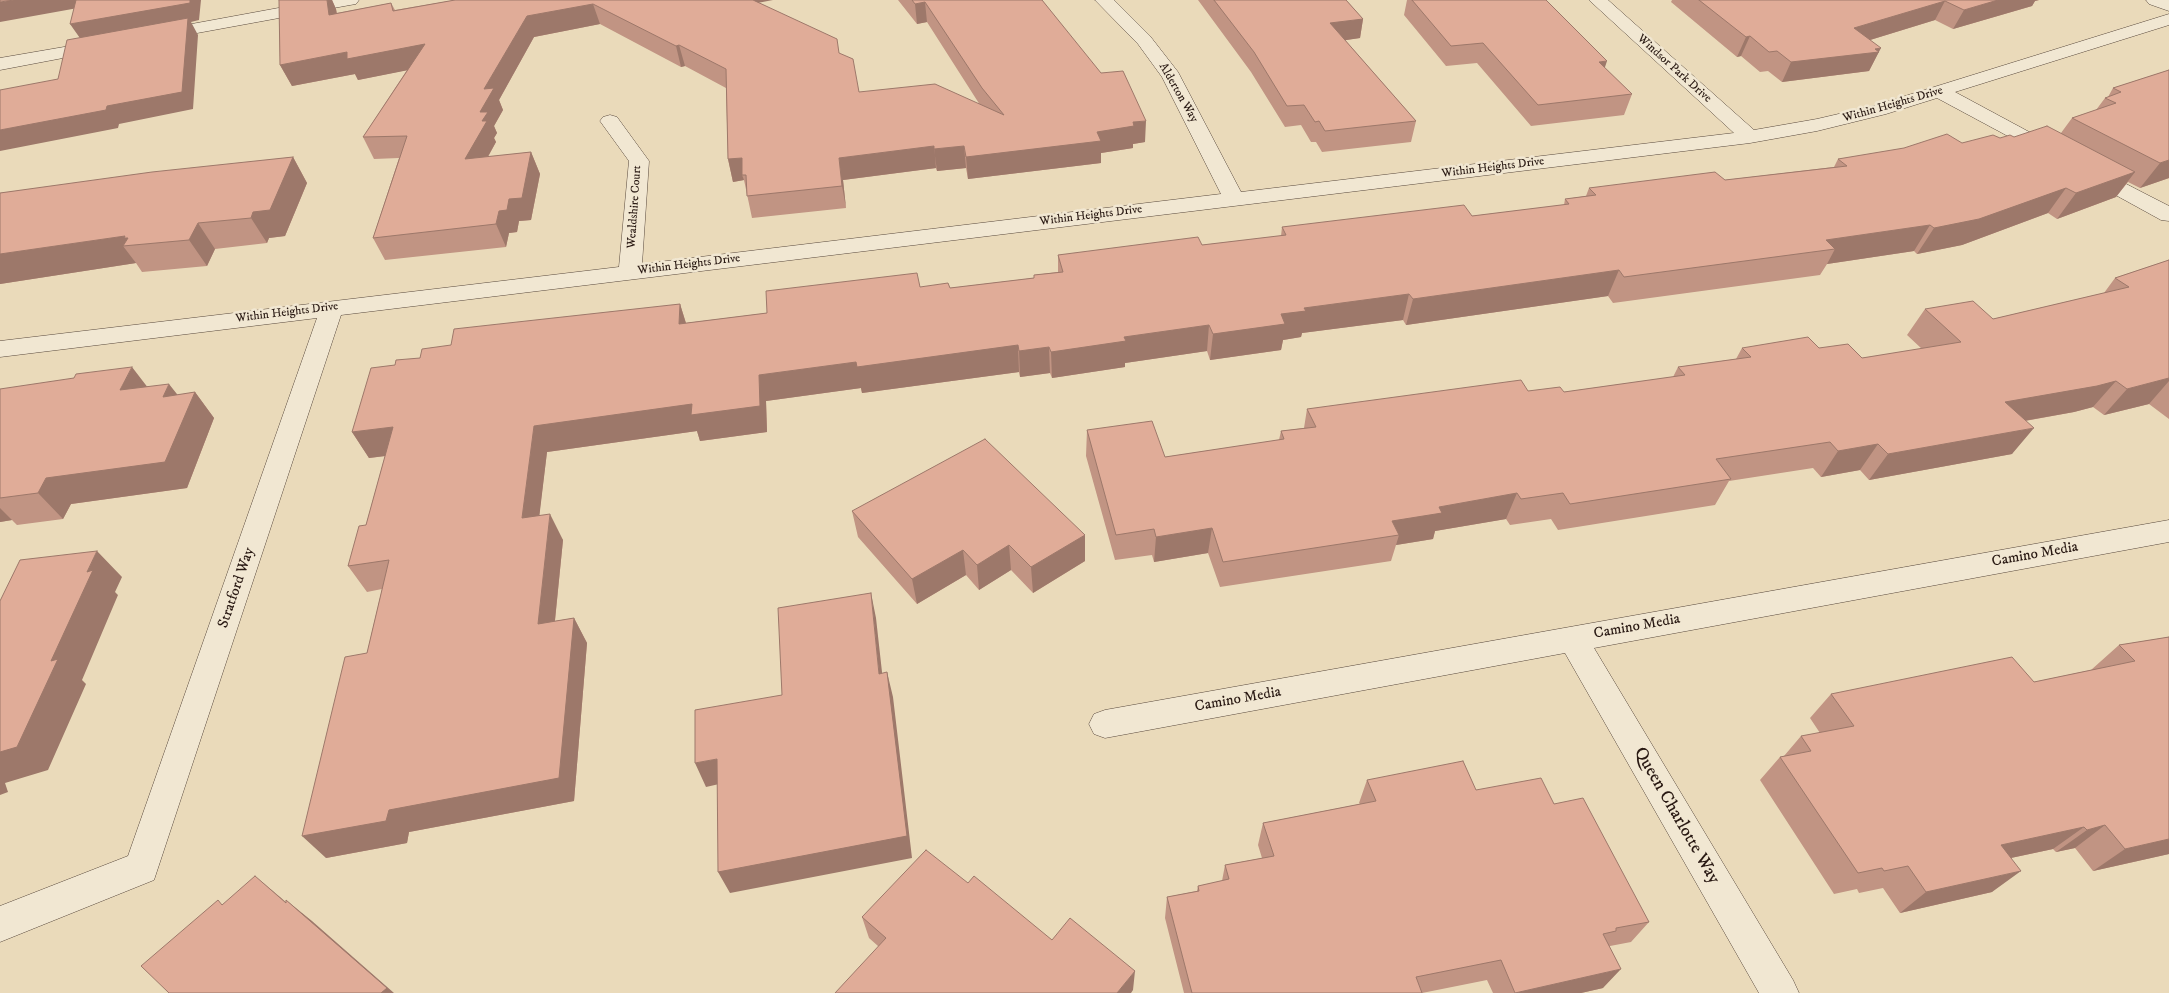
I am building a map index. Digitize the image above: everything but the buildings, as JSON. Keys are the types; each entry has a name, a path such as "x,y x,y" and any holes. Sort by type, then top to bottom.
{"street":[{"path":"146,37 350,0"},
{"name":"Alderton Way","path":"1104,0 1144,40 1171,76 1234,199"},
{"name":"Windsor Park Drive","path":"1598,0 1750,137"},
{"path":"2155,0 2169,6"},
{"name":"Within Heights Drive","path":"0,349 1750,137 1817,125 1879,110 2169,19"},
{"path":"0,64 117,43"},
{"path":"1939,92 2169,215"},
{"name":"Wealdshire Court","path":"610,121 639,160 630,272"},
{"name":"Stratford Way","path":"0,924 142,868 332,308"},
{"name":"Camino Media","path":"1105,724 2169,531"},
{"name":"Queen Charlotte Way","path":"1573,639 1780,993"}]}
